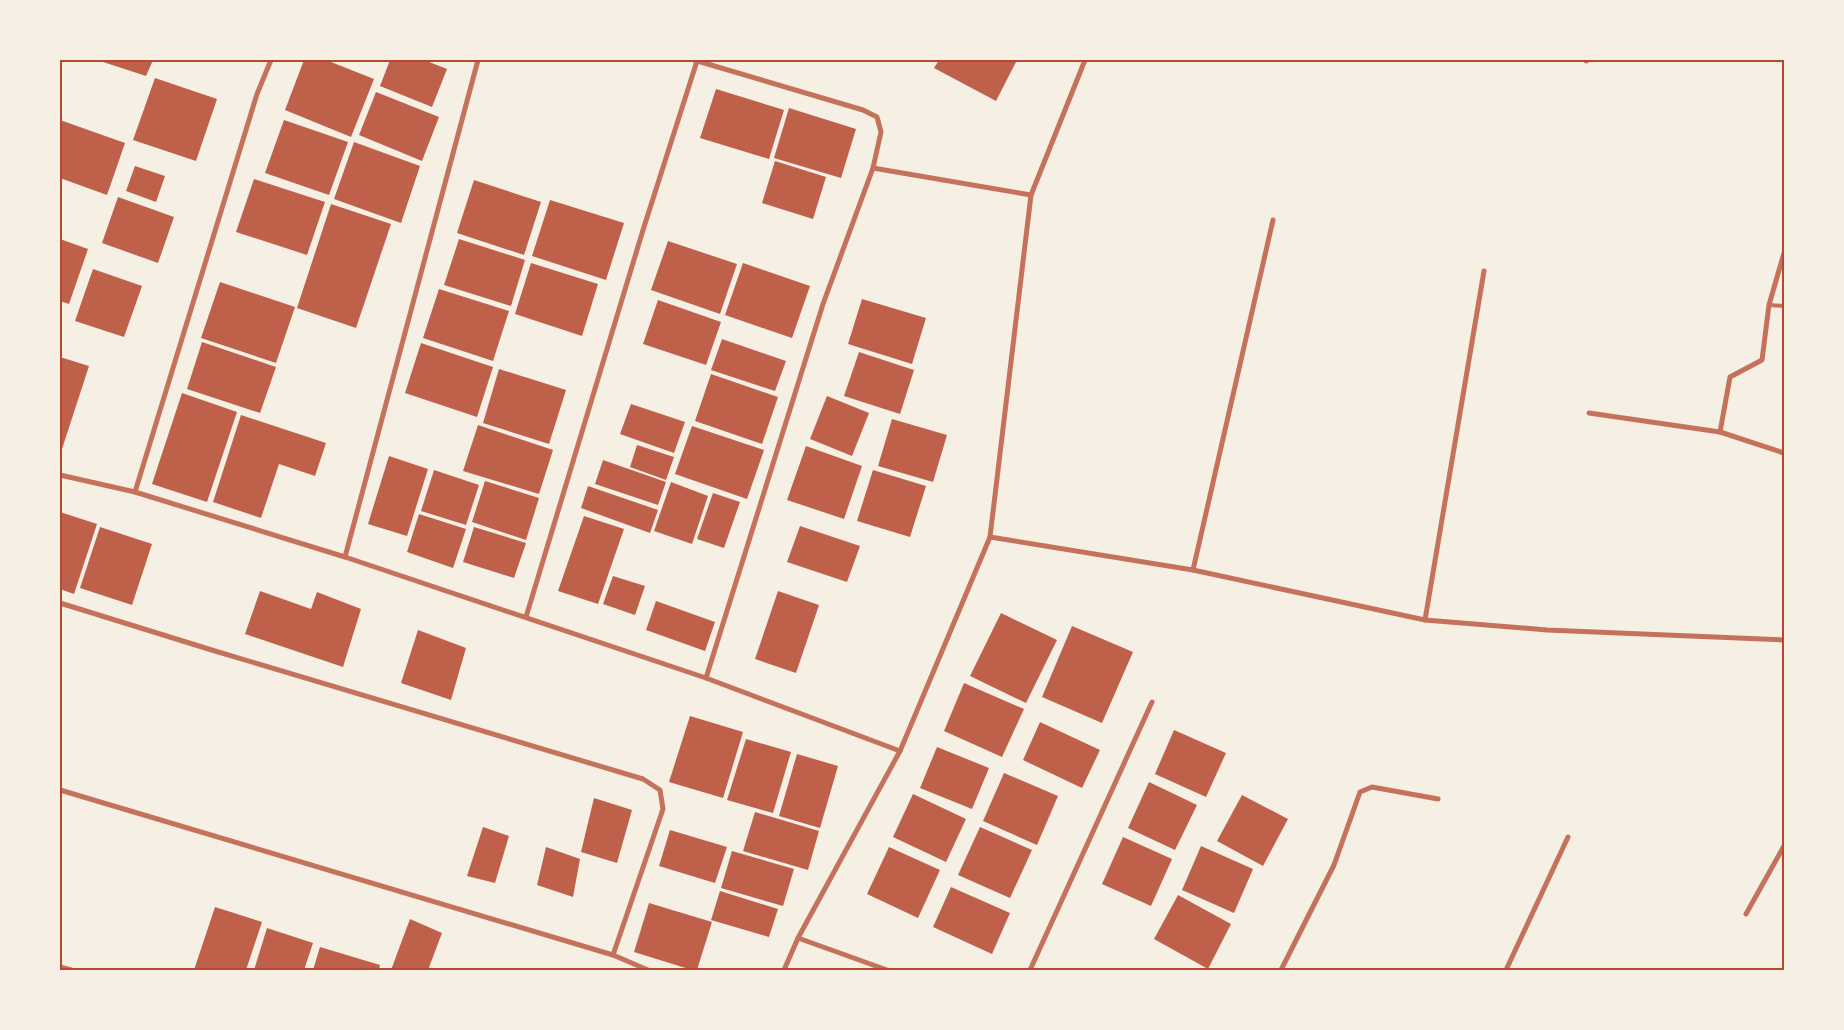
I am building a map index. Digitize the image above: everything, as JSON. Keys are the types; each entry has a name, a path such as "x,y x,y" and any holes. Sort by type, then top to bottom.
{"street":[{"path":"135,492 257,94 271,60"},
{"path":"345,557 478,60"},
{"path":"526,617 696,60 863,110 877,117 881,132 873,168 823,304 706,678"},
{"path":"784,970 798,938 900,751 990,537 1031,195 1085,60"},
{"path":"873,168 1031,195"},
{"path":"1193,570 1273,220"},
{"path":"1720,432 1730,377 1762,360 1769,305 1784,254"},
{"path":"1424,620 1484,271"},
{"path":"1589,413 1720,432 1784,453"},
{"path":"60,475 135,492 345,557 706,678 900,751"},
{"path":"990,537 1193,570 1424,620 1547,630 1784,640"},
{"path":"60,603 643,779 660,790 663,809 613,955"},
{"path":"1030,970 1152,702"},
{"path":"1281,970 1334,865 1360,792 1372,788 1438,798"},
{"path":"60,790 613,955 648,970"},
{"path":"1506,970 1568,837"},
{"path":"1746,914 1784,846"},
{"path":"798,938 887,970"},
{"path":"60,967 70,970"}],"lane":[{"path":"1769,305 1784,306"}],"building":[{"path":"97,60 153,60 146,76"},
{"path":"304,60 326,60 374,79 351,137 285,110"},
{"path":"390,60 424,60 447,69 432,107 380,86"},
{"path":"939,60 1017,60 996,101 934,68"},
{"path":"155,78 217,99 196,161 133,140"},
{"path":"716,89 784,110 769,159 700,138"},
{"path":"376,92 439,117 422,161 359,135"},
{"path":"789,108 856,129 841,178 774,158"},
{"path":"60,120 125,143 107,195 60,178"},
{"path":"284,120 348,142 329,195 265,173"},
{"path":"354,142 420,166 401,223 334,199"},
{"path":"775,161 826,177 813,219 762,203"},
{"path":"135,166 165,176 156,202 126,191"},
{"path":"254,179 325,202 307,255 236,232"},
{"path":"474,180 541,202 524,255 457,233"},
{"path":"118,197 174,217 158,263 102,243"},
{"path":"550,200 624,223 606,280 532,256"},
{"path":"331,204 391,224 356,328 297,308"},
{"path":"60,239 88,249 69,304 60,301"},
{"path":"459,239 525,260 511,306 444,285"},
{"path":"668,241 737,264 720,314 651,290"},
{"path":"531,263 598,284 582,336 515,314"},
{"path":"743,263 810,286 792,338 725,315"},
{"path":"93,269 142,286 124,337 75,321"},
{"path":"220,282 295,307 276,363 201,338"},
{"path":"439,289 509,311 493,361 423,338"},
{"path":"862,299 926,318 912,364 848,344"},
{"path":"658,300 721,322 706,365 643,344"},
{"path":"722,339 786,361 775,391 711,370"},
{"path":"202,342 276,367 260,413 187,389"},
{"path":"421,343 493,367 477,417 405,393"},
{"path":"859,352 914,370 900,414 844,396"},
{"path":"60,357 89,366 62,449 60,448"},
{"path":"499,369 566,390 549,444 483,423"},
{"path":"711,374 778,397 762,444 695,421"},
{"path":"182,393 237,412 207,502 152,484"},
{"path":"827,396 869,413 852,456 810,439"},
{"path":"631,404 685,422 674,453 620,434"},
{"path":"241,415 326,443 315,476 279,464 261,518 213,502"},
{"path":"892,419 947,435 933,482 878,466"},
{"path":"478,425 553,450 539,494 463,471"},
{"path":"692,426 764,450 747,499 675,474"},
{"path":"637,445 674,457 666,480 630,467"},
{"path":"806,446 862,466 844,519 787,500"},
{"path":"389,456 428,469 407,536 368,524"},
{"path":"603,460 666,482 658,505 595,484"},
{"path":"434,470 479,485 466,525 421,511"},
{"path":"873,470 926,486 910,537 857,521"},
{"path":"485,481 539,498 526,540 472,522"},
{"path":"671,482 708,496 692,544 654,531"},
{"path":"588,486 658,510 650,533 581,508"},
{"path":"713,493 740,502 724,548 697,539"},
{"path":"60,512 97,524 74,594 60,589"},
{"path":"419,514 466,529 453,568 407,552"},
{"path":"584,516 624,529 598,604 558,591"},
{"path":"800,526 860,546 847,582 787,562"},
{"path":"100,527 152,544 132,605 80,588"},
{"path":"474,527 526,543 514,578 463,562"},
{"path":"613,576 645,586 635,615 603,604"},
{"path":"260,591 311,609 317,592 361,609 343,667 245,634"},
{"path":"778,591 819,605 796,673 755,659"},
{"path":"656,601 715,622 705,651 646,630"},
{"path":"1001,613 1057,640 1026,703 970,676"},
{"path":"1072,626 1133,652 1102,723 1042,697"},
{"path":"418,630 466,648 451,700 401,683"},
{"path":"964,683 1024,709 1002,757 944,731"},
{"path":"690,716 743,732 723,798 669,782"},
{"path":"1040,722 1100,750 1082,788 1023,760"},
{"path":"1174,730 1226,753 1206,797 1155,774"},
{"path":"746,739 791,752 773,813 727,800"},
{"path":"937,747 989,768 972,809 920,788"},
{"path":"797,754 838,766 820,828 779,816"},
{"path":"1004,773 1058,796 1037,845 983,821"},
{"path":"1149,782 1197,805 1175,850 1128,828"},
{"path":"913,794 966,819 946,862 893,837"},
{"path":"1242,795 1288,819 1263,866 1217,841"},
{"path":"594,798 632,810 617,863 581,852"},
{"path":"755,812 819,831 808,870 743,851"},
{"path":"483,827 509,836 495,883 467,876"},
{"path":"980,827 1032,850 1010,898 958,875"},
{"path":"670,830 727,847 715,883 659,866"},
{"path":"1123,837 1172,859 1151,906 1102,884"},
{"path":"1201,846 1253,869 1234,913 1182,890"},
{"path":"546,847 580,859 573,897 537,885"},
{"path":"889,847 940,870 918,918 867,894"},
{"path":"732,851 794,869 783,906 721,888"},
{"path":"951,887 1010,913 992,954 933,927"},
{"path":"720,891 778,909 769,937 711,920"},
{"path":"1178,895 1231,924 1208,969 1154,939"},
{"path":"649,903 712,922 697,970 634,952"},
{"path":"215,907 262,922 246,970 194,970"},
{"path":"410,919 442,933 428,970 391,970"},
{"path":"267,928 313,943 304,970 254,970"},
{"path":"320,947 380,965 379,970 313,970"}]}
